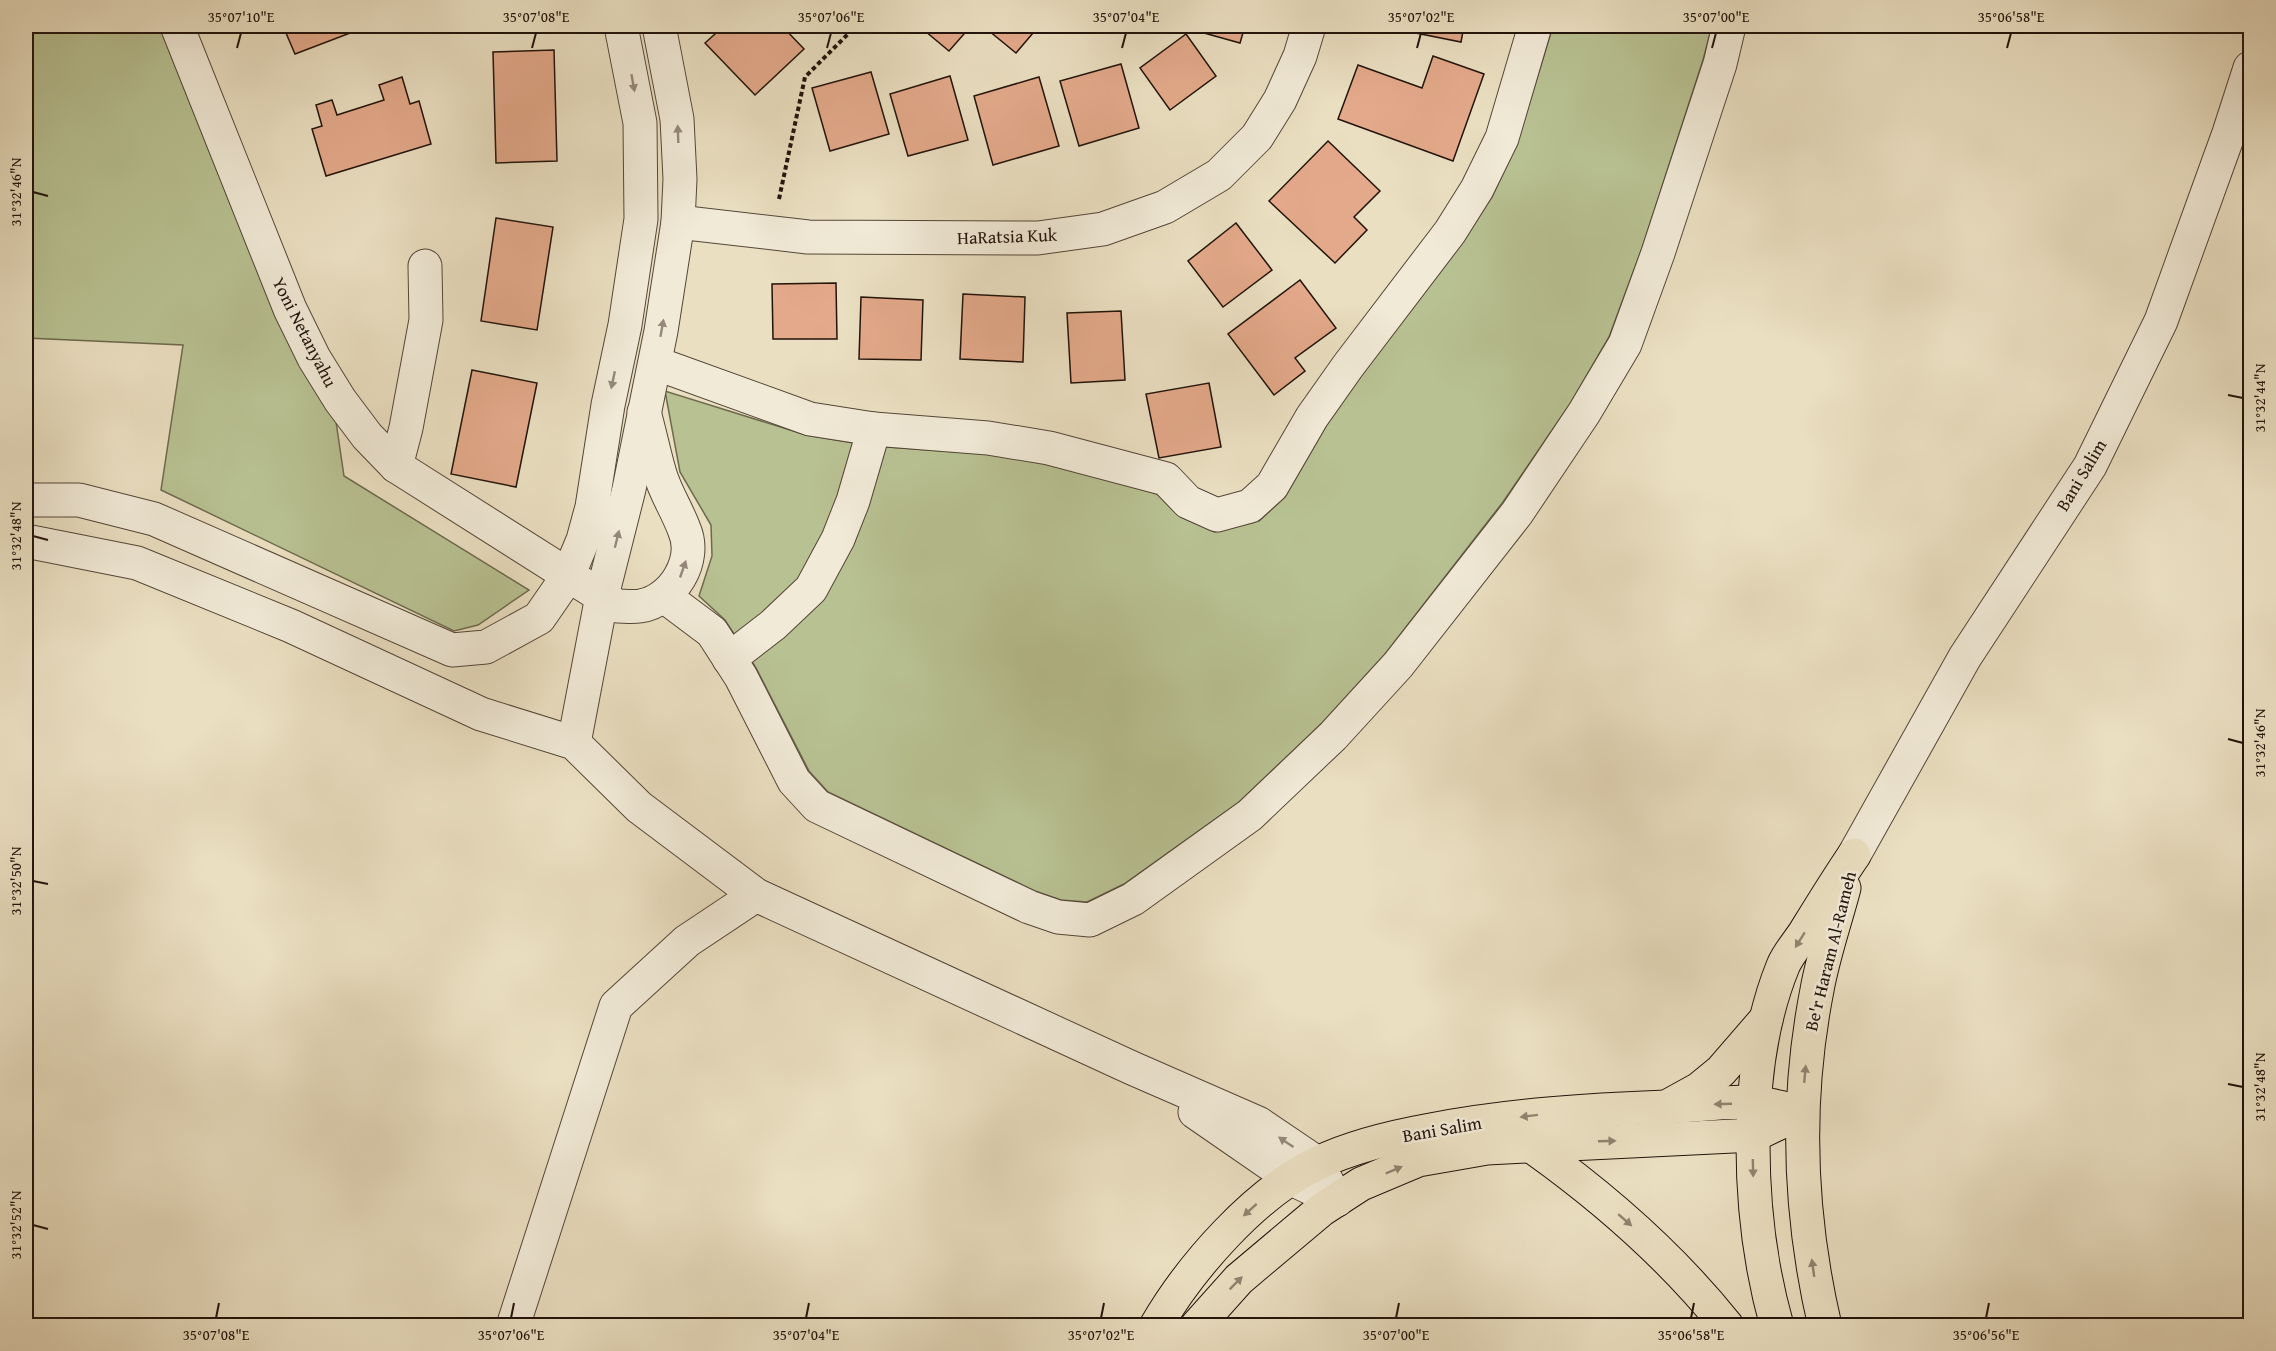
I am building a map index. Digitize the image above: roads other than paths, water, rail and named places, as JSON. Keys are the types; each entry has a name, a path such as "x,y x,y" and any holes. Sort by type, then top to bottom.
{"main road":[{"name":"Be'r Haram Al-Rameh","path":"1777,1326 1759,1233 1752,1171 1756,1084 1766,1019 1784,965 1854,855"},
{"name":"Be'r Haram Al-Rameh","path":"1825,1326 1813,1276 1803,1180 1802,1112 1808,1038 1817,987 1854,855"},
{"path":"1668,1107 1699,1089 1720,1071 1766,1019"},
{"name":"Bani Salim","path":"1156,1326 1165,1309 1210,1252 1246,1214 1275,1189 1304,1171 1382,1139 1464,1124 1588,1110 1668,1107 1755,1119 1802,1112"},
{"path":"1197,1326 1239,1279 1296,1230 1361,1184 1418,1160 1487,1148 1755,1119"},
{"path":"1530,1145 1572,1175 1641,1235 1711,1306 1727,1326"}],"street":[{"name":"Yoni Netanyahu","path":"177,26 290,309 314,358 340,400 367,436 396,466 617,606 641,606 664,596"},
{"path":"26,500 79,500 154,519 452,650 486,647 539,618 568,576 583,540 592,507 608,405 625,325 641,219 640,123 621,26"},
{"path":"574,743 602,596 629,489 655,363 678,222 680,179 678,119 659,26"},
{"name":"HaRatsia Kuk","path":"678,222 808,237 1038,238 1103,229 1165,207 1219,175 1257,137 1280,100 1300,56 1308,26"},
{"path":"655,363 810,419 874,429 988,438 1049,448 1166,479 1188,502 1217,515 1250,506 1272,486 1324,400 1449,232 1478,189 1502,138 1535,26"},
{"path":"644,412 660,475 673,509 685,531 688,555 680,578 664,596 712,632 741,677 795,781 817,806 1029,907 1058,917 1090,920 1133,899 1250,815 1333,736 1398,665 1523,504 1584,413 1625,344 1658,253 1720,64 1730,26"},
{"name":"Bani Salim","path":"1854,855 1965,657 2095,456 2161,321 2250,68"},
{"path":"396,466 406,428 426,320 425,266"},
{"path":"729,659 773,625 812,589 838,539 853,501 874,429"},
{"path":"26,541 137,563 291,626 482,714 574,743 639,807 756,896 1132,1068 1258,1123 1304,1171 1337,1200"},
{"path":"513,1326 616,1006 687,941 756,896"}]}
